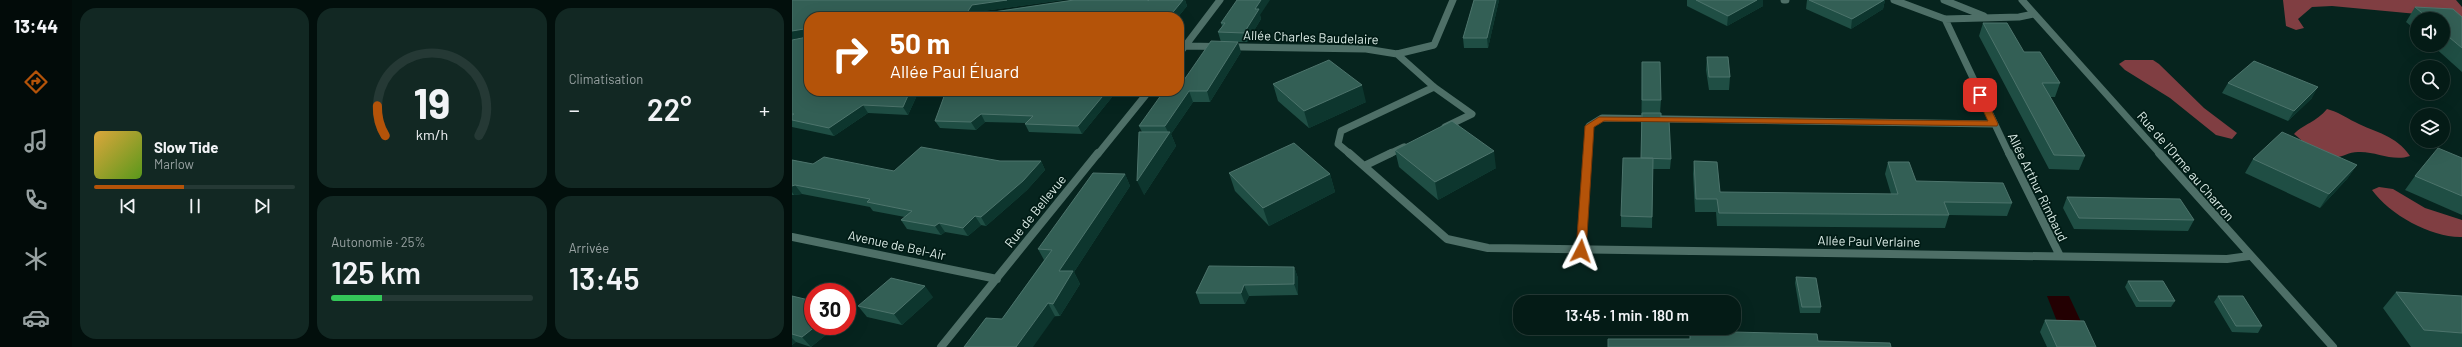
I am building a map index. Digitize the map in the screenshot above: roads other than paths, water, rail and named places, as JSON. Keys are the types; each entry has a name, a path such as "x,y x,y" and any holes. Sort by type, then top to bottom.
{"street":[{"path":"1184,48 1220,0"},
{"name":"Allée Charles Baudelaire","path":"1186,46 1366,49 1397,54 1434,44 1453,0"},
{"path":"1894,0 1945,19 1989,18 2034,14"},
{"path":"1944,0 1989,18"},
{"name":"Rue de l'Orme au Charron","path":"2022,0 2249,256 2333,347"},
{"name":"Allée Arthur Rimbaud","path":"1945,19 1994,124 2060,256"},
{"path":"1397,54 1434,87 1472,114 1436,131"},
{"name":"Allée Paul Verlaine","path":"1434,87 1341,131 1338,144 1447,238 1488,248 1581,251 2227,259 2249,256"},
{"name":"Rue de Bellevue","path":"941,347 1145,96"},
{"path":"1581,251 1589,126 1602,118 1994,124"},
{"path":"1364,166 1414,142"},
{"name":"Avenue de Bel-Air","path":"792,237 997,279"}]}
